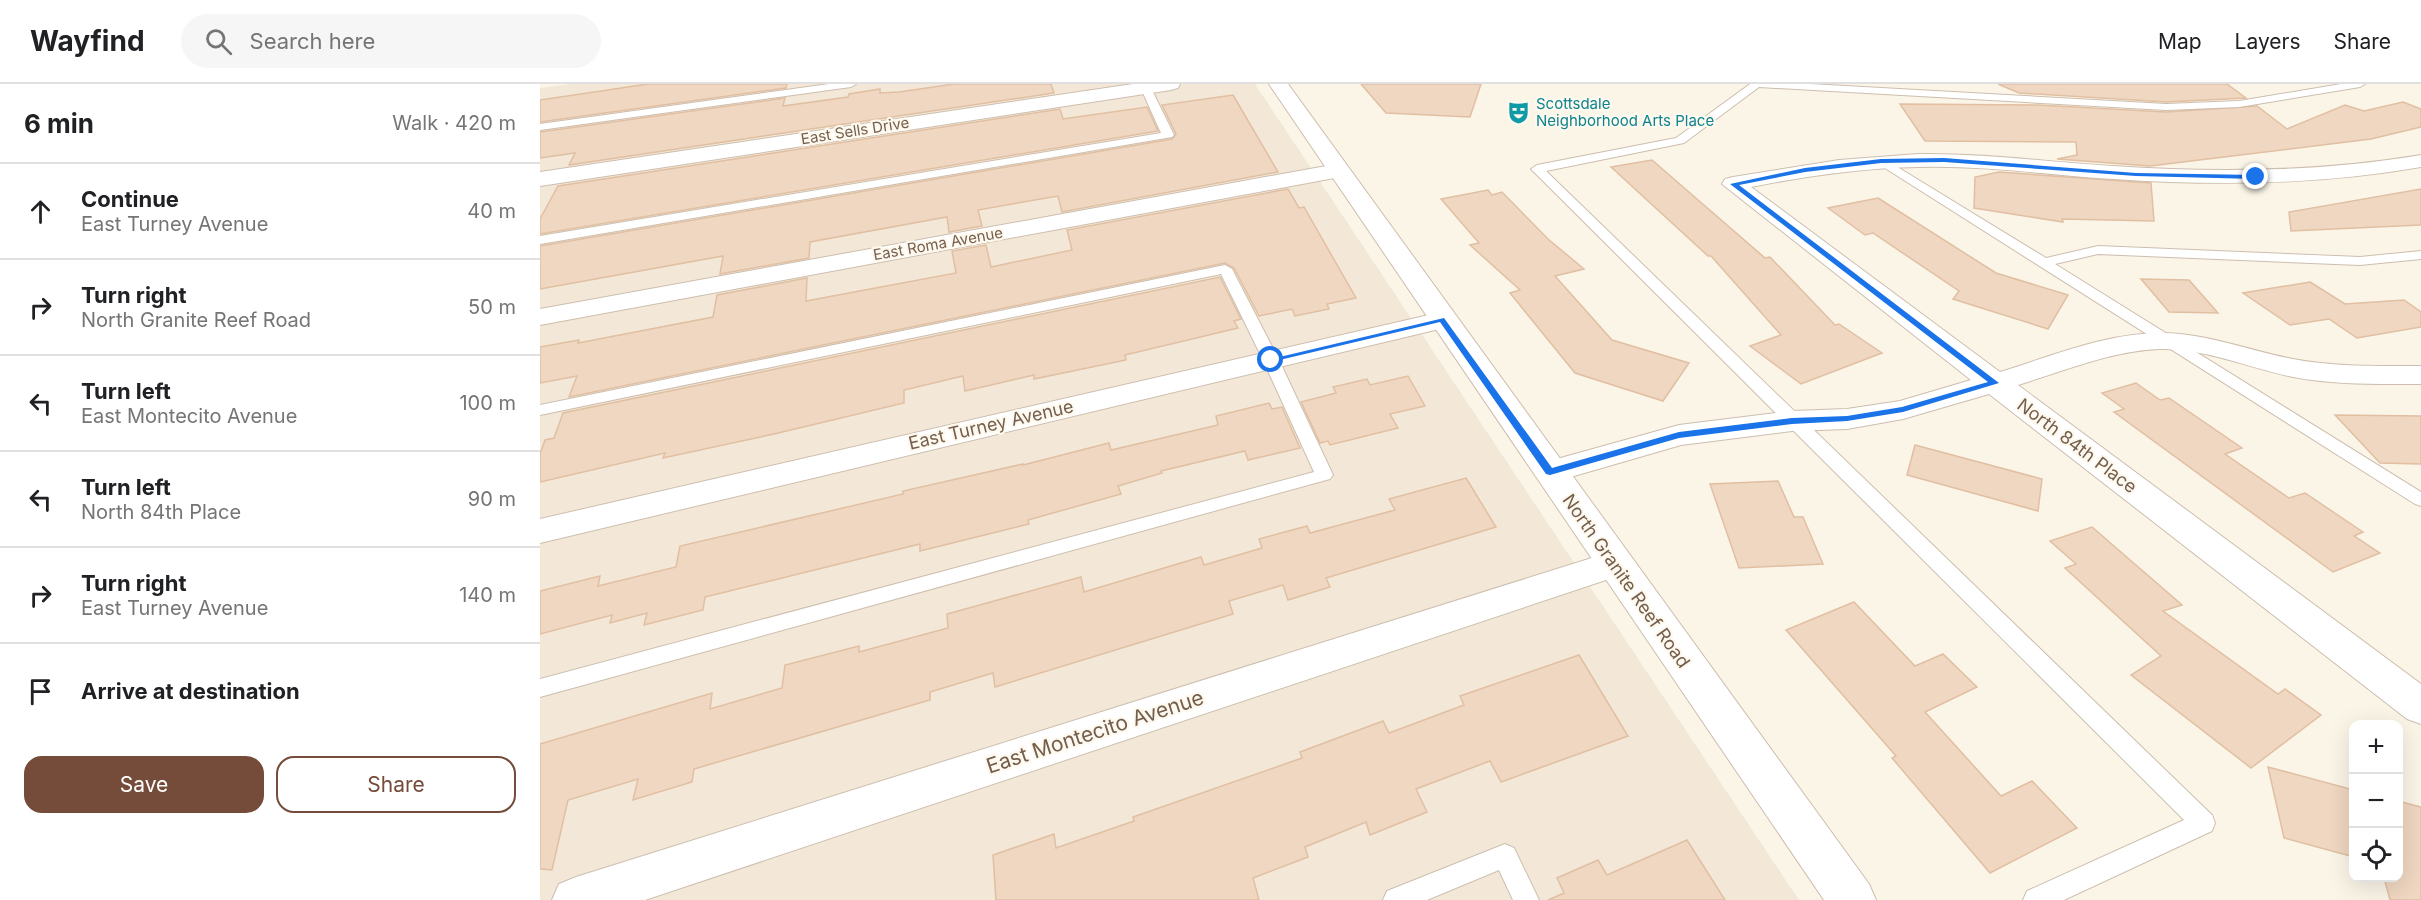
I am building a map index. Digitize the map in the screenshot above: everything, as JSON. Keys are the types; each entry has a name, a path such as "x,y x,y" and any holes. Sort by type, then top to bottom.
{"street":[{"name":"East Sells Drive","path":"540,179 1145,86 1171,84"},
{"name":"North Granite Reef Road","path":"1278,84 1852,900"},
{"path":"1881,161 1944,160 2136,174 2244,177 2353,171 2421,161"},
{"name":"North 84th Place","path":"1881,161 1805,170 1733,184 2421,707"},
{"name":"East Roma Avenue","path":"540,317 1337,171"},
{"name":"East Turney Avenue","path":"540,531 1442,320"},
{"path":"1550,472 1679,435 1903,410 2113,347 2165,341 2210,347 2292,368 2331,374 2421,375"},
{"name":"East Montecito Avenue","path":"576,900 1614,564"}],"lane":[{"path":"540,127 851,84"},
{"path":"2036,900 2203,823 1537,169 1680,141 1756,84 2166,107 2239,104 2360,84"},
{"path":"540,240 1168,135 1145,86"},
{"path":"1881,161 2421,500"},
{"path":"2043,262 2098,250 2360,261 2421,255"},
{"path":"540,410 1225,268 1271,360 1324,475 540,688"},
{"path":"1396,900 1505,856 1526,900"}],"shaded area":[{"path":"572,84 1255,84 1799,900 540,900 540,88"}],"building":[{"path":"648,84 787,84 786,88 540,122 540,100"},
{"path":"954,84 1051,84 1054,93 569,165 575,153 540,158 540,132 785,98 783,106 848,97 849,94 880,89 880,93 899,92"},
{"path":"1361,84 1481,84 1470,117 1386,113"},
{"path":"1998,84 2227,84 2246,98 2166,102 2019,93"},
{"path":"1233,95 1278,172 1062,212 1058,196 978,210 982,226 949,232 947,217 810,242 809,258 720,274 723,256 540,289 540,246 1172,139 1176,134 1162,105"},
{"path":"2403,102 2421,109 2421,127 2371,139 2150,166 2057,159 2077,155 2076,142 1925,141 1900,104 2038,105 2166,112 2257,106 2287,129 2345,105 2364,111"},
{"path":"1147,107 1158,131 540,234 540,219 558,186 1060,109 1063,119"},
{"path":"1652,160 1765,258 1770,257 1835,325 1839,324 1882,353 1801,384 1750,346 1781,335 1711,256 1708,256 1611,167"},
{"path":"1999,172 2151,183 2154,221 2062,219 2063,222 1974,208 1975,177"},
{"path":"1288,189 1299,208 1304,207 1356,298 1327,304 1329,309 1295,316 1292,309 1259,316 1234,268 1225,263 569,397 577,376 540,383 540,347 579,340 578,343 713,317 717,295 807,278 806,301 956,273 952,251 986,245 991,267 1072,250 1067,230"},
{"path":"2421,189 2421,225 2291,231 2289,212"},
{"path":"1488,190 1492,195 1502,192 1548,239 1584,269 1555,276 1612,340 1689,363 1663,401 1575,373 1510,293 1520,290 1470,245 1479,243 1441,199"},
{"path":"1878,198 1996,273 2068,295 2048,329 1953,299 1959,291 1873,233 1865,235 1828,208"},
{"path":"1220,277 1241,319 1234,321 1238,328 1125,355 1126,360 1034,379 1034,375 965,391 963,376 904,390 904,403 774,434 663,458 665,453 540,482 540,454 545,440 554,438 563,413"},
{"path":"2141,279 2189,280 2218,313 2169,312"},
{"path":"2310,282 2345,304 2404,300 2421,312 2421,327 2357,338 2329,319 2290,325 2243,293"},
{"path":"1408,376 1425,406 1390,414 1398,428 1330,445 1328,441 1320,443 1301,402 1336,393 1333,387 1367,379 1370,385"},
{"path":"2136,383 2160,400 2169,398 2242,448 2225,454 2289,498 2305,493 2363,532 2354,536 2380,553 2333,572 2114,412 2124,409 2102,393"},
{"path":"1269,403 1272,409 1282,407 1300,448 1248,460 1245,451 1161,471 1162,473 1118,486 1121,494 1028,520 1029,524 920,551 920,544 705,597 703,610 644,625 647,613 610,623 612,615 540,634 540,591 600,576 598,586 676,567 680,546 1109,443 1111,450 1218,425 1216,416"},
{"path":"2335,415 2421,416 2421,464 2380,463"},
{"path":"1915,445 2042,479 2038,511 1907,475"},
{"path":"1466,478 1496,527 1326,578 1330,587 1288,600 1283,585 1229,601 1233,614 995,687 993,673 930,692 930,700 694,769 692,782 633,800 638,779 568,800 552,870 540,869 540,744 712,693 710,709 782,688 785,665 859,646 859,652 948,628 947,614 1081,577 1084,592 1201,557 1204,565 1262,548 1259,539 1307,526 1310,533 1395,510 1389,499"},
{"path":"1778,481 1794,517 1803,517 1823,564 1739,568 1710,484"},
{"path":"2092,527 2182,605 2163,611 2278,694 2285,689 2321,715 2251,768 2131,675 2161,656 2065,568 2076,564 2050,541"},
{"path":"1854,602 1915,666 1943,654 1977,687 1925,712 2001,796 2032,781 2077,828 1990,873 1892,758 1896,756 1786,630"},
{"path":"1579,655 1628,736 1501,782 1490,761 1416,789 1427,812 1370,835 1366,822 1305,847 1308,857 1253,878 1259,900 996,900 993,855 1054,834 1056,848 1134,821 1133,817 1302,758 1300,752 1383,721 1389,733 1464,705 1460,696"},
{"path":"2268,767 2349,789 2349,856 2284,838"},
{"path":"2403,802 2421,807 2421,900 2390,900 2385,882 2403,882"},
{"path":"1687,840 1725,900 1548,900 1564,893 1557,878 1598,860 1607,875"}],"place":[{"name":"Scottsdale Neighborhood Arts Place","path":"1518,113"}],"route":[{"path":"1271,360 1442,320 1550,472 1679,435 1903,410 1995,383 1733,184 1805,170 1881,161 1944,160 2136,174 2256,177"}]}
